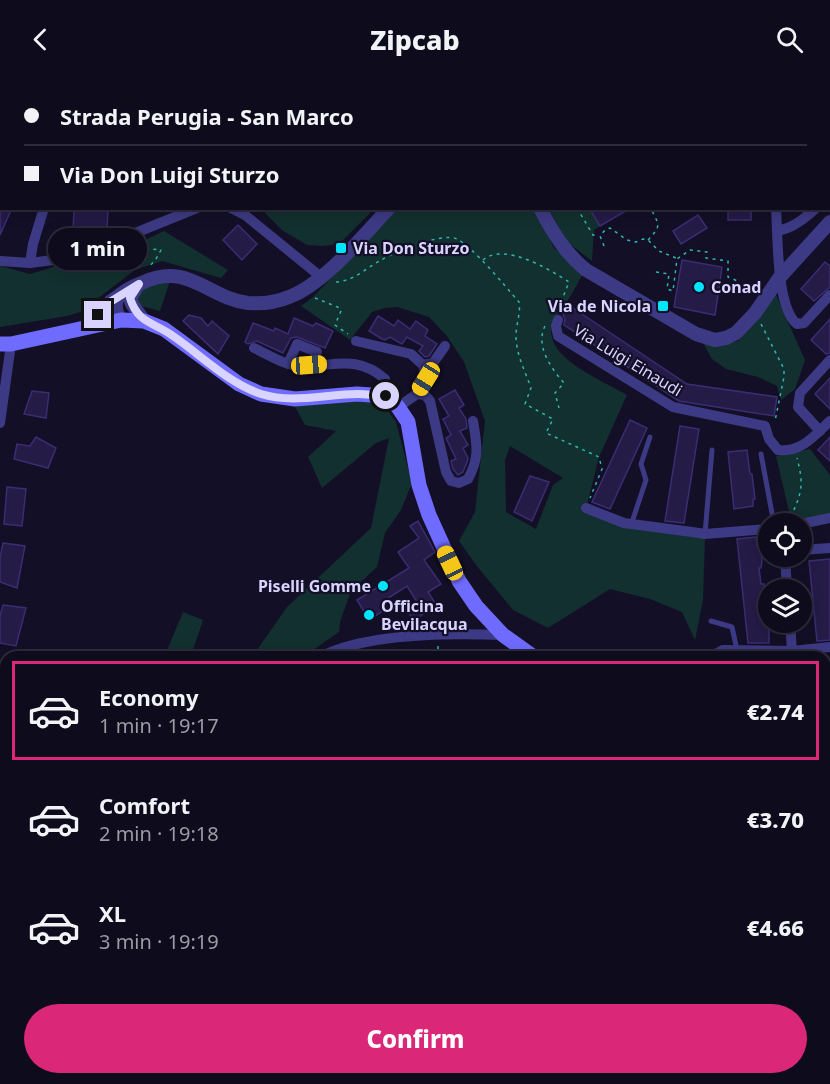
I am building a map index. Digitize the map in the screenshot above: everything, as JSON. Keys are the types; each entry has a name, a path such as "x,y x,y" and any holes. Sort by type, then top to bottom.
{"main road":[{"path":"5,344 121,320 144,321 164,329 239,384 261,394 295,399 357,394 386,396 398,407 408,422 419,485 442,545 459,581 476,606 503,635 526,651"}],"street":[{"path":"30,263 43,210"},
{"path":"0,261 30,263 76,257 192,210"},
{"path":"235,210 245,215 321,277"},
{"path":"91,326 110,302 125,296 139,284 163,275 176,275 231,299 248,303 263,303 288,298 321,277 387,210"},
{"path":"541,210 560,244 586,270 705,338 726,338 743,328 780,277 830,222"},
{"path":"776,210 780,277 791,319 797,324 804,323 830,295"},
{"path":"777,231 787,229 814,210"},
{"path":"121,320 126,305 125,296"},
{"path":"125,296 144,321"},
{"name":"Via Luigi Einaudi","path":"552,318 558,336 673,407 765,426 769,439 778,450 789,451"},
{"path":"357,341 411,354 423,365 426,379 417,394 398,407"},
{"path":"0,423 5,344"},
{"path":"288,364 297,344 317,352"},
{"path":"423,365 433,363 445,346"},
{"path":"254,348 288,364 345,363 374,369 385,379 386,396"},
{"path":"820,431 798,408 800,393 830,360"},
{"path":"417,394 425,395 430,401 446,472 451,481 459,483 468,479 476,465 477,448 473,421"},
{"path":"789,451 799,448 830,421"},
{"path":"586,508 631,525 705,534 758,530"},
{"path":"812,521 830,518"},
{"path":"812,549 830,548"},
{"path":"791,633 792,651"},
{"path":"333,651 367,641 438,636 503,635"},
{"path":"721,651 792,651 830,647"}],"lane":[{"path":"631,525 646,480 641,464 650,438"},
{"path":"705,534 712,450"},
{"path":"761,454 772,513"},
{"path":"711,621 732,627 737,650"}],"path":[{"path":"578,210 593,236 600,236"},
{"path":"648,240 658,229 659,223 652,210"},
{"path":"600,236 610,228 627,240 636,242 643,239 648,240 659,251 677,259"},
{"path":"600,236 604,246"},
{"path":"120,238 129,247 161,250 147,268"},
{"path":"321,277 335,282 347,281 400,250 442,238 456,238 482,261 519,302 521,309 516,324 516,339 531,388 525,404 553,419 546,433 599,457 602,469 586,508"},
{"path":"656,272 669,274 667,289 673,291 677,259 690,250 707,252 706,258 728,261 728,277 740,282"},
{"path":"482,261 491,254 498,253 535,262 569,282 560,306 543,330 542,346 552,369 564,383 555,393 560,408"},
{"path":"305,289 318,300 340,308 335,326 357,341"},
{"path":"552,318 560,306"},
{"path":"755,313 784,369 776,420"},
{"path":"789,451 797,458 802,478 799,498 794,513"},
{"path":"438,636 438,651"}],"green space":[{"path":"265,210 373,210 339,244 323,246 307,245 282,230 265,213"},
{"path":"396,210 535,210 554,248 584,271 553,323 552,335 556,347 565,357 590,375 627,395 599,457 585,513 705,537 703,600 695,640 682,612 650,599 610,589 548,628 513,610 459,541 475,512 485,421 464,362 447,336 429,317 397,307 372,312 350,340 301,306 313,297","holes":["510,446 563,478 553,485 536,529 506,512 505,460"]},
{"path":"550,210 590,210 600,226 594,230 592,261 566,241"},
{"path":"164,231 228,270 221,278 162,261 135,270 80,312 0,327 0,266 30,274 147,239"},
{"path":"170,281 160,311 138,305 137,297 143,287"},
{"path":"776,295 805,360 795,389 781,400 777,386 758,377 726,369 712,359 703,343 721,345 738,341"},
{"path":"365,400 388,411 396,422 412,483 401,510 385,533 377,567 351,591 340,622 339,632 312,651 256,651 287,607 371,528 389,438 376,443 322,488 308,457 336,431 305,425 294,405"},
{"path":"810,449 830,475 830,514 812,518 812,513 789,513 776,456"},
{"path":"183,612 203,620 193,651 168,651"}],"building":[{"path":"0,210 11,210 0,235"},
{"path":"74,210 108,210 107,232 73,232"},
{"path":"590,210 628,210 600,226"},
{"path":"728,210 751,210 751,220 728,220"},
{"path":"698,215 707,228 681,244 673,231"},
{"path":"238,225 257,244 242,260 223,240"},
{"name":"Conad","path":"682,260 722,267 715,315 674,307"},
{"path":"825,262 830,266 830,287 814,301 801,289"},
{"path":"570,306 687,384 777,397 774,416 679,401 564,325 563,315"},
{"path":"189,315 201,318 208,326 212,321 229,336 218,354 183,321"},
{"path":"378,316 394,326 398,320 410,329 416,321 428,330 425,336 437,344 429,356 425,357 419,351 423,346 407,337 402,344 390,337 382,339 369,331"},
{"path":"294,318 313,326 316,323 333,331 325,348 297,337 291,338 283,353 257,341 248,344 245,342 253,323 274,331 275,328 288,334"},
{"path":"830,319 830,353 826,354 811,340"},
{"path":"830,378 830,409 815,394"},
{"path":"455,390 464,405 459,408 466,419 467,428 460,431 468,445 463,448 468,458 467,462 463,472 458,475 451,461 456,459 446,438 451,435 443,419 449,416 439,399"},
{"path":"32,391 49,393 46,418 24,414"},
{"path":"630,420 647,428 610,509 592,502"},
{"path":"680,426 699,429 684,523 665,521"},
{"path":"36,437 56,448 48,468 14,459 17,444 30,446"},
{"path":"830,437 830,461 818,450"},
{"path":"747,450 755,499 753,499 753,506 734,509 728,452"},
{"path":"530,476 549,482 532,521 514,512"},
{"path":"7,487 26,489 22,526 4,524"},
{"path":"418,521 435,552 424,560 441,584 428,592 436,604 414,621 406,609 417,602 407,586 382,602 386,609 369,620 357,600 409,568 398,552 419,538 410,526"},
{"path":"756,537 758,567 761,567 759,568 760,579 758,579 758,633 769,633 769,643 748,643 737,539"},
{"path":"3,543 25,546 17,588 0,582 0,558"},
{"path":"830,559 830,640 817,641 810,567 812,567 812,561"},
{"path":"3,605 26,608 16,646 0,643 0,616"}],"place":[{"name":"Via Don Sturzo","path":"341,248"},
{"name":"Conad","path":"699,287"},
{"name":"Via de Nicola","path":"663,306"},
{"name":"Piselli Gomme","path":"383,586"},
{"name":"Officina Bevilacqua","path":"369,615"}],"route":[{"path":"98,315 110,302 139,284 130,298 144,321 164,329 239,384 261,394 295,399 357,394 386,396"}]}
